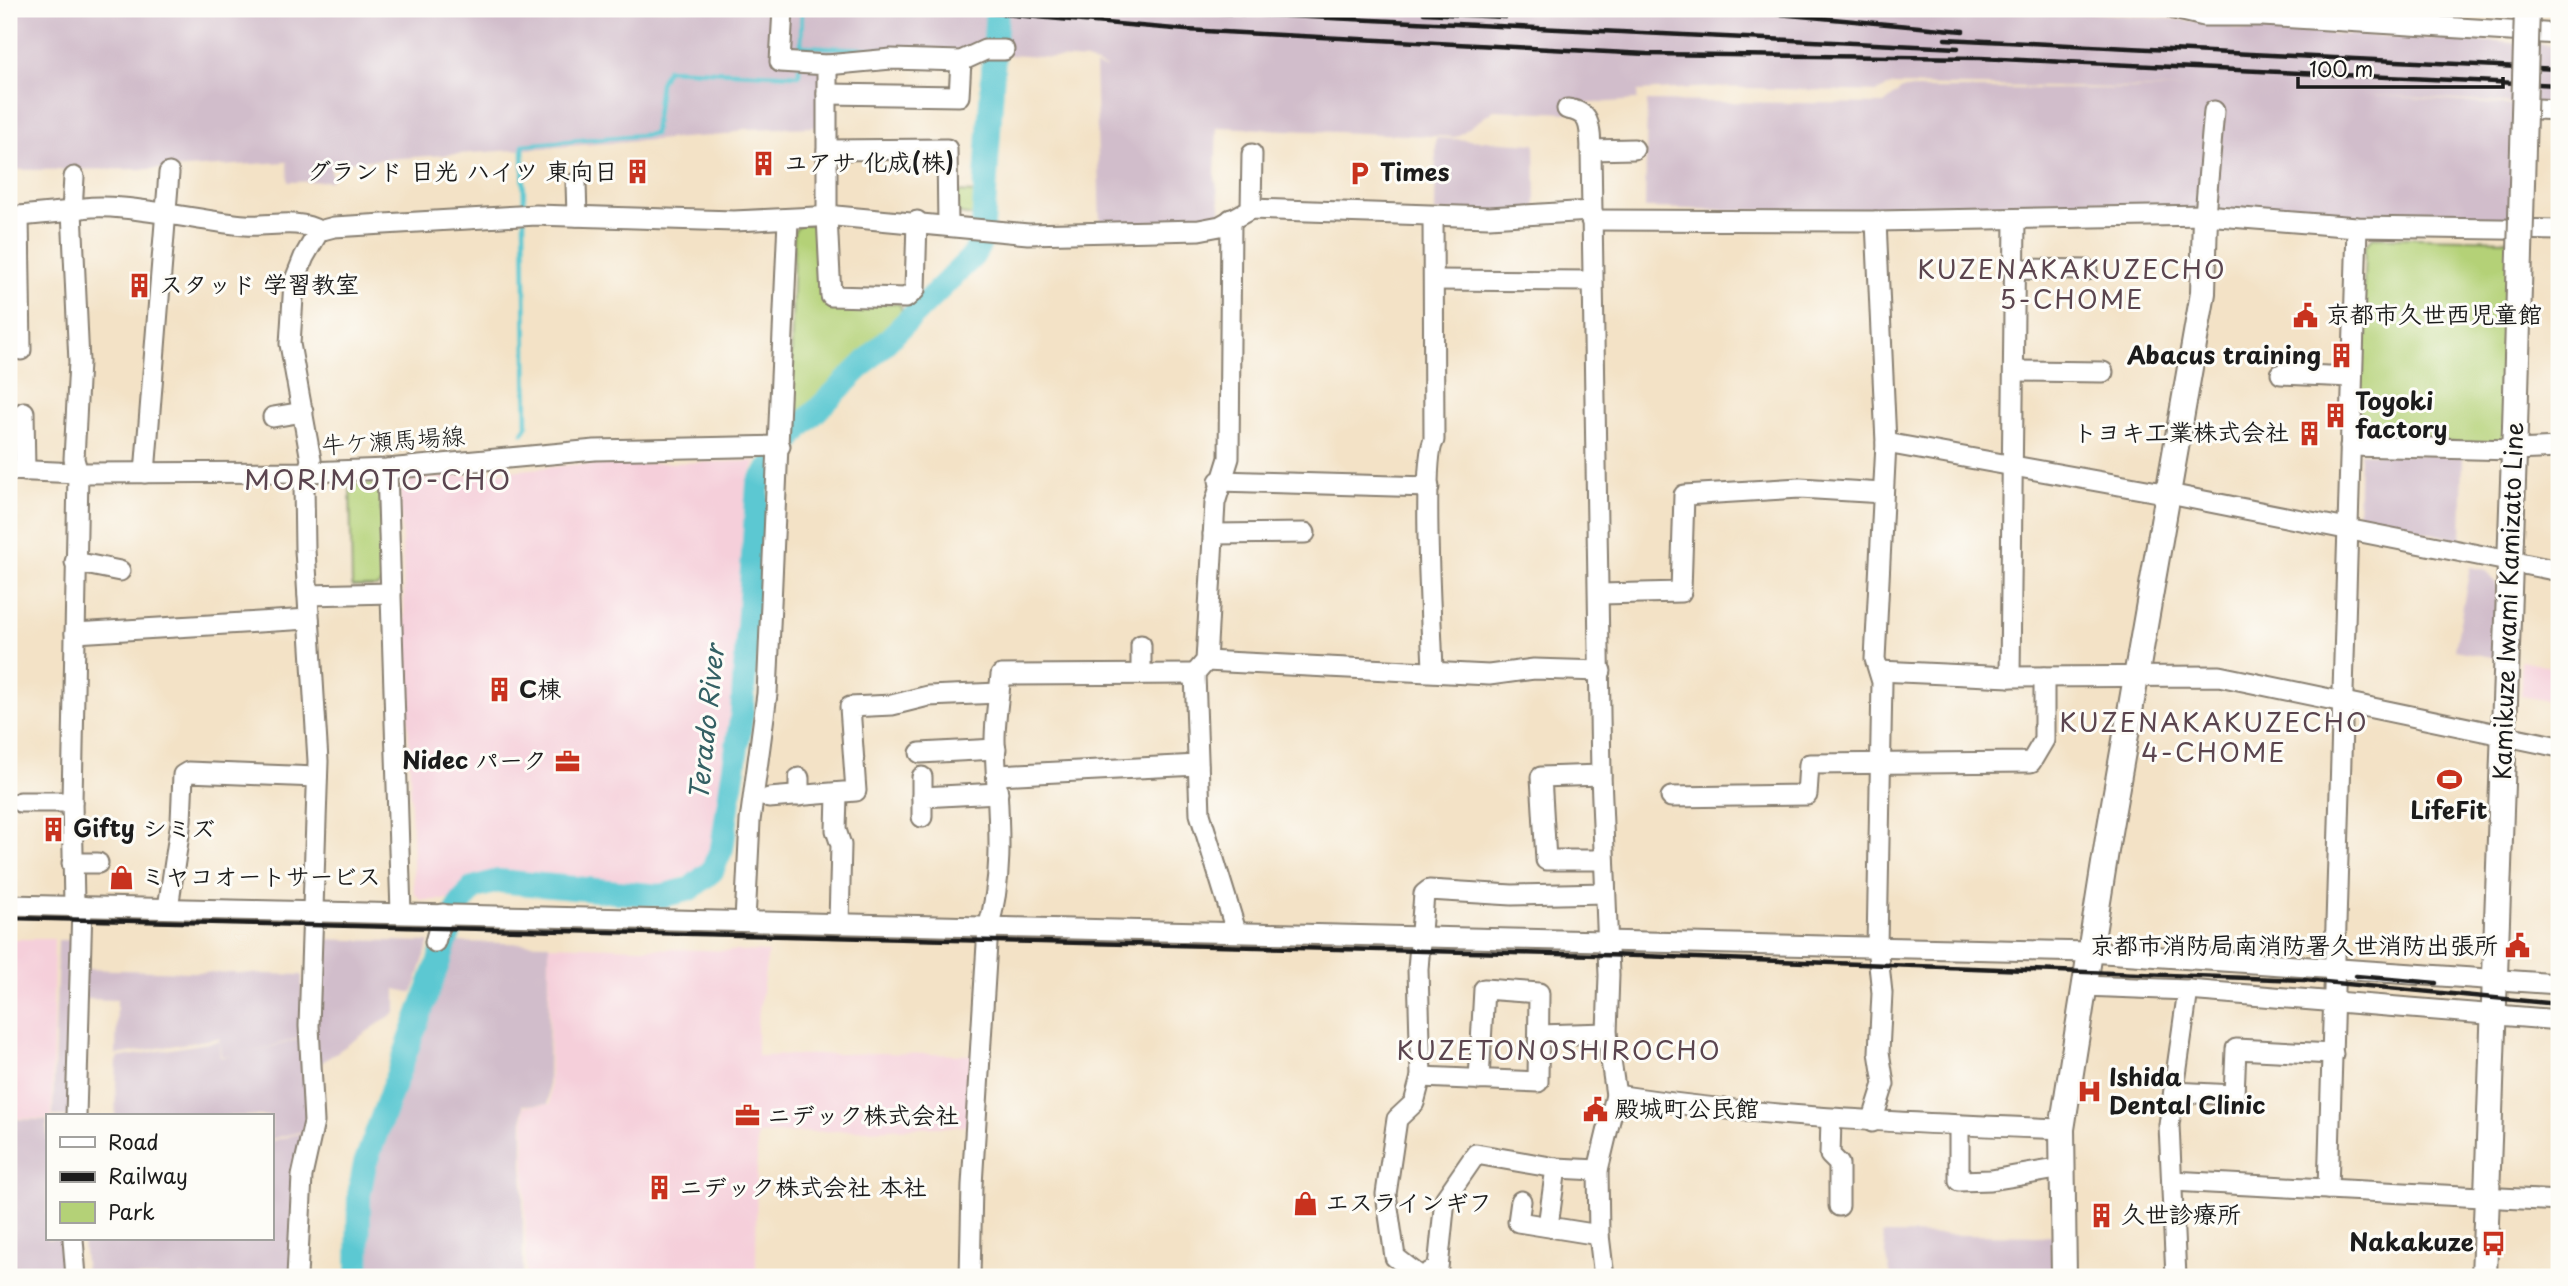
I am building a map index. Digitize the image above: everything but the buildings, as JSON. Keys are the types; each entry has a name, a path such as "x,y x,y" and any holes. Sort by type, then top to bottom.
{"main road":[{"name":"Kamikuze Iwami Kamizato Line","path":"2484,1277 2493,1014 2497,978 2527,9"},
{"path":"2064,1277 2062,1129 2089,952 2203,292 2205,215"}],"street":[{"path":"783,9 780,62 810,64 891,59 961,61 996,50"},
{"path":"2174,9 2204,16 2315,14 2559,34"},
{"path":"827,94 959,96 961,61"},
{"path":"810,64 827,94 827,217 831,296 906,298 915,290 917,221"},
{"path":"1567,109 1583,114 1588,120 1591,150 1591,281 1601,594 1601,775 1608,940 1607,1033 1616,1095 1598,1170 1599,1235 1604,1277"},
{"path":"2537,109 2559,110"},
{"path":"2205,215 2214,111"},
{"path":"827,150 947,149 948,226"},
{"path":"1591,150 1634,149"},
{"path":"1251,209 1252,154"},
{"path":"145,473 169,173"},
{"path":"74,177 72,211 79,362 74,459 78,473 72,802 72,863 78,906 76,1114"},
{"path":"576,183 577,216"},
{"path":"21,349 14,216 72,211 81,207 166,214 245,225 308,225 319,231 334,227 526,215 788,220 827,217 917,221 984,231 1028,234 1199,230 1220,226 1251,209 1433,216 1591,215 1876,221 2205,215 2357,227 2559,230"},
{"path":"1433,216 1434,440 1430,447 1429,487 1433,670"},
{"path":"1231,219 1229,458 1219,481 1213,534 1201,668 1198,765 1200,814 1236,931"},
{"path":"2010,677 2015,219"},
{"path":"745,920 750,821 767,694 788,220"},
{"path":"1872,1122 1884,1084 1879,1052 1882,993 1877,946 1882,681 1875,659 1886,443 1876,221"},
{"path":"2328,1189 2357,227"},
{"path":"297,1277 302,1175 314,1122 309,1026 317,777 304,485 311,460 290,344 294,282 319,231"},
{"path":"2015,270 2087,270"},
{"path":"1434,280 1591,281"},
{"path":"2014,370 2103,372"},
{"path":"2281,374 2353,377"},
{"path":"17,471 24,412"},
{"path":"274,417 303,412"},
{"path":"2350,446 2515,439 2559,448"},
{"path":"1886,443 2349,528 2559,571"},
{"name":"牛ケ瀬馬場線","path":"17,471 308,472 387,469 595,450 780,446"},
{"path":"387,469 401,913"},
{"path":"1219,481 1429,487"},
{"path":"1601,594 1681,592 1684,495 1800,488 1883,493"},
{"path":"1213,534 1305,533"},
{"path":"75,562 120,571"},
{"path":"308,595 391,593"},
{"path":"75,633 309,619"},
{"path":"1142,645 1142,674"},
{"path":"970,1277 973,1160 988,928 993,910 1000,841 996,749 1001,675 1142,674 1201,668 1272,667 1433,670 1489,675 1534,669 1601,671"},
{"path":"1879,671 2010,677 2137,674 2219,677 2559,747"},
{"path":"1671,797 1807,795 1809,764 2031,762 2044,740 2044,677"},
{"path":"769,798 799,787 838,795 856,791 850,707 892,705 928,696 999,693"},
{"path":"920,753 996,749"},
{"path":"922,777 922,807 998,784 1198,765"},
{"path":"167,908 181,821 183,775 188,772 257,773 317,777"},
{"path":"1601,775 1541,777 1546,860 1604,860"},
{"path":"838,795 836,830 841,845 839,923"},
{"path":"20,802 72,802"},
{"path":"72,863 98,863"},
{"path":"1598,1170 1556,1168 1476,1154 1446,1199 1438,1268 1421,1277 1395,1256 1386,1194 1396,1119 1414,1103 1421,1077 1418,969 1424,894 1429,890 1512,895 1605,893"},
{"path":"9,905 2089,952 2559,984"},
{"path":"435,942 452,914"},
{"path":"2084,986 2188,990 2559,1020"},
{"path":"1421,1077 1479,1080 1538,1082 1539,993 1484,989 1479,1080"},
{"path":"2176,1277 2169,1125 2188,990"},
{"path":"1539,1035 1607,1033"},
{"path":"2174,1091 2234,1095 2236,1049 2333,1054"},
{"path":"1616,1095 1705,1109 1831,1119 2062,1129"},
{"path":"1831,1119 1830,1154 1839,1164 1839,1206"},
{"path":"1959,1125 1959,1181 1991,1180 2063,1168"},
{"path":"1548,1226 1556,1168"},
{"path":"2172,1181 2559,1201"},
{"path":"1521,1201 1518,1222 1599,1235"},
{"path":"73,1240 76,1277"}],"shaded area":[{"path":"9,9 2046,9 2221,23 2236,29 2559,45 2559,103 2517,104 2360,94 2517,106 2514,226 1645,208 1647,101 1884,104 1902,89 2193,89 1893,85 1876,92 1715,87 1638,91 1637,100 1568,105 1567,113 1494,110 1456,137 1217,127 1215,177 1222,217 1217,220 1100,224 1095,66 1108,69 1087,60 961,52 822,58 819,127 744,129 725,135 331,163 331,181 288,182 287,162 168,169 9,170"},
{"path":"1436,138 1535,144 1536,211 1435,212"},
{"path":"2360,453 2463,456 2461,540 2358,517"},
{"name":"Nidec パーク","path":"756,461 746,485 735,677 713,846 697,872 662,885 499,871 479,874 461,886 451,900 421,900 414,893 400,490 406,481 571,465"},
{"path":"2470,567 2486,570 2496,583 2497,658 2455,650"},
{"path":"2521,660 2559,668 2559,742 2549,739 2555,702 2521,696"},
{"path":"9,939 54,939 52,1114 46,1114 46,1119 9,1118"},
{"path":"316,939 429,942 413,993 396,989 396,1012 312,1069"},
{"path":"58,940 80,940 75,1114 53,1114"},
{"path":"454,942 549,944 548,1104 523,1105 523,1277 367,1277 369,1181"},
{"name":"ニデック株式会社","path":"549,945 768,952 757,1024 757,1056 879,1053 973,1055 969,1126 757,1134 756,1277 526,1277 524,1106 550,1104"},
{"path":"83,969 302,975 302,1037 250,1053 303,1038 308,1130 273,1139 273,1114 115,1114 117,1058 219,1041 220,1057 234,1056 221,1056 219,1038 116,1055 117,1000 83,999"},
{"path":"9,1119 46,1120 46,1240 69,1240 73,1277 9,1277"},
{"path":"309,1131 292,1277 86,1277 83,1240 273,1240 273,1140"},
{"path":"1882,1234 2058,1236 2058,1277 1891,1277"}],"green space":[{"path":"954,192 978,193 978,217 960,214 953,207"},
{"path":"801,224 816,224 822,230 824,302 900,304 903,314 798,420 790,412 794,231"},
{"path":"2373,237 2512,240 2508,437 2501,443 2362,441 2359,432 2365,246"},
{"path":"373,484 380,490 384,581 377,587 352,587 350,485"}],"waterway":[{"path":"801,46 802,9"},
{"name":"Terado River","path":"358,1277 359,1195 365,1164 459,906 473,888 498,881 661,896 690,889 712,871 722,848 742,713 758,484 799,428 973,256 982,240 997,9"},
{"path":"800,59 801,46 884,50"},
{"path":"980,59 993,61"},
{"path":"524,211 523,145 654,134 660,83 667,69 799,75 799,67"},
{"path":"523,433 527,426 524,220"}],"railway":[{"path":"944,9 1186,30 1647,54 1980,58 2559,85"},
{"path":"1139,9 1958,48"},
{"path":"1723,9 1963,31"},
{"path":"1424,13 1505,17"},
{"path":"1945,39 2559,69"},
{"path":"9,918 1641,956 2304,980 2559,1004"},
{"path":"2356,976 2436,983"}],"place":[{"name":"ユアサ 化成(株)","path":"764,163"},
{"name":"グランド 日光 ハイツ 東向日","path":"638,172"},
{"name":"Times","path":"1360,173"},
{"name":"スタッド 学習教室","path":"139,285"},
{"name":"京都市久世西児童館","path":"2306,315"},
{"name":"Abacus training","path":"2341,356"},
{"name":"Toyoki factory","path":"2335,416"},
{"name":"トヨキ工業株式会社","path":"2309,433"},
{"name":"C棟","path":"499,690"},
{"name":"Nidec パーク","path":"567,761"},
{"name":"LifeFit","path":"2449,780"},
{"name":"Gifty シミズ","path":"53,829"},
{"name":"ミヤコオートサービス","path":"121,877"},
{"name":"京都市消防局南消防署久世消防出張所","path":"2518,946"},
{"name":"Ishida Dental Clinic","path":"2089,1092"},
{"name":"殿城町公民館","path":"1595,1109"},
{"name":"ニデック株式会社","path":"747,1116"},
{"name":"ニデック株式会社 本社","path":"659,1188"},
{"name":"エスラインギフ","path":"1305,1203"},
{"name":"久世診療所","path":"2101,1215"},
{"name":"Nakakuze","path":"2494,1243"}],"district":[{"name":"KUZENAKAKUZECHO 5-CHOME","path":"2072,285"},
{"name":"MORIMOTO-CHO","path":"378,480"},
{"name":"KUZENAKAKUZECHO 4-CHOME","path":"2214,738"},
{"name":"KUZETONOSHIROCHO","path":"1559,1051"}]}
